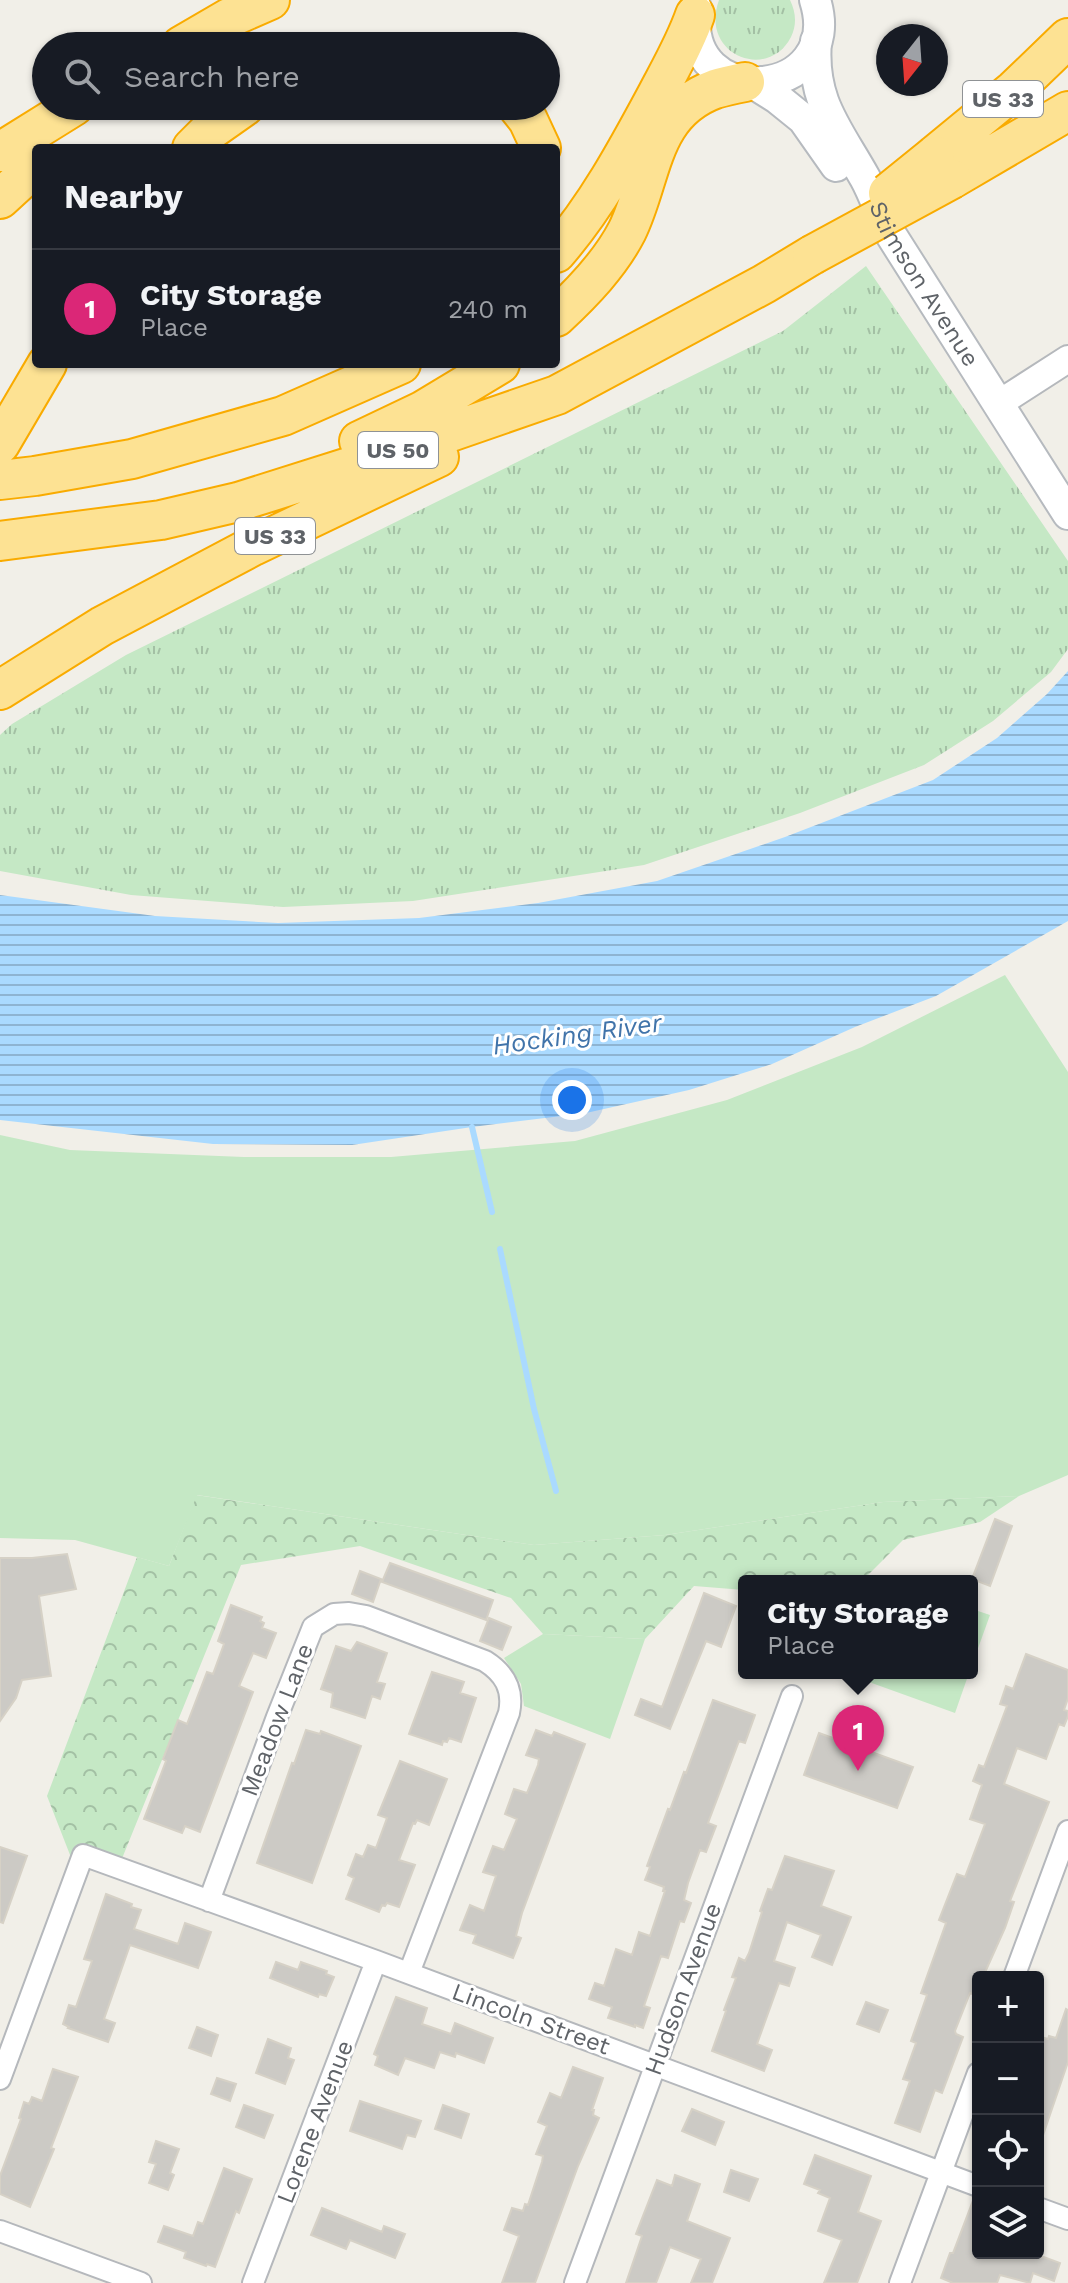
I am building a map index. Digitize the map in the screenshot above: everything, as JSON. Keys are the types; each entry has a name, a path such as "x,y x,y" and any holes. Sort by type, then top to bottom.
{"highway":[{"path":"205,32 270,0"},
{"path":"560,248 587,214 629,145 688,35 697,8"},
{"name":"US 33","path":"0,690 102,626 253,546 522,417 812,255 943,167 1014,90 1068,38"},
{"path":"560,313 587,287 626,233 656,146 675,117 717,88 749,83"},
{"path":"943,167 1068,111"},
{"path":"0,152 51,120"},
{"path":"62,144 89,120"},
{"path":"196,144 225,120"},
{"path":"528,120 539,144"},
{"path":"0,199 32,170"},
{"path":"0,480 132,459 283,416 392,368"},
{"path":"238,502 422,411 493,368"},
{"path":"0,444 43,371"},
{"name":"US 50","path":"0,541 161,520 238,502 557,395"}],"main road":[{"name":"Stimson Avenue","path":"815,0 819,20 814,68 821,97 866,180 888,230 1068,514"},
{"path":"697,8 696,34 706,57 720,72 777,98 803,119 888,230"},
{"path":"749,83 773,81 792,73 807,59 816,41"}],"street":[{"path":"998,404 1068,359"},
{"name":"Meadow Lane","path":"209,1901 313,1627 334,1614 366,1616 485,1661 498,1670 511,1694 509,1713 409,1973"},
{"name":"Hudson Avenue","path":"575,2283 792,1696"},
{"path":"1016,1971 1068,1831"},
{"name":"Lincoln Street","path":"0,2079 83,1855 972,2184"},
{"name":"Lorene Avenue","path":"253,2283 376,1961"},
{"path":"900,2283 972,2090"},
{"path":"1044,2210 1068,2219"},
{"path":"0,2231 141,2283"}],"green space":[{"path":"719,0 790,0 795,18 791,37 780,51 767,58 753,60 739,56 727,48 719,35 715,19"},
{"path":"866,266 1068,561 1068,649 1051,672 993,721 924,765 800,813 644,865 413,901 283,907 131,895 0,871 0,735 12,724 126,655 783,331"},
{"path":"1005,975 1068,1072 1068,1475 1019,1496 883,1502 665,1535 534,1545 197,1495 169,1566 75,1540 0,1538 0,1135 70,1150 244,1157 391,1157 575,1141 727,1100 862,1047"},
{"path":"196,1495 534,1545 665,1535 883,1502 1019,1496 980,1522 903,1540 868,1575 738,1575 738,1590 694,1586 645,1639 543,1634 511,1598 360,1546 241,1565 121,1861 72,1860 47,1796 137,1557 169,1566"},
{"path":"978,1611 990,1615 978,1648"},
{"path":"543,1634 645,1639 610,1739 524,1706 521,1684 504,1658"},
{"path":"861,1679 967,1679 955,1713"}],"water":[{"name":"Hocking River","path":"1068,671 1068,921 936,996 772,1064 689,1090 586,1113 352,1145 213,1144 0,1120 0,895 155,916 278,923 419,918 538,903 657,881 785,837 933,780 997,738"}],"building":[{"path":"995,1519 1012,1526 990,1586 978,1581 978,1575 974,1575"},
{"path":"67,1554 76,1589 39,1596 51,1676 22,1680 16,1698 0,1721 0,1558"},
{"path":"390,1563 493,1600 486,1620 382,1582"},
{"path":"360,1571 381,1579 373,1602 352,1594"},
{"path":"704,1593 736,1606 721,1647 706,1641 670,1729 635,1715 641,1699 662,1707"},
{"path":"231,1605 262,1617 262,1628 276,1633 266,1658 253,1653 239,1686 253,1692 200,1832 185,1826 182,1833 144,1819 178,1720 187,1724 207,1672 213,1674 224,1644 218,1641"},
{"path":"489,1618 511,1627 502,1650 480,1641"},
{"path":"357,1642 387,1653 377,1682 385,1684 380,1699 372,1696 365,1718 331,1707 333,1693 321,1689 336,1646 351,1651"},
{"path":"1026,1654 1068,1670 1068,1698 1064,1710 1068,1711 1068,1716 1064,1726 1059,1724 1046,1759 1017,1748 1004,1784 1049,1802 1010,1901 1014,1902 1005,1928 986,1971 972,1971 972,1994 955,2031 963,2037 942,2093 935,2090 920,2132 895,2123 910,2081 903,2079 916,2043 911,2041 927,1995 921,1993 946,1923 939,1920 957,1874 965,1877 985,1824 970,1819 982,1785 973,1781 979,1765 984,1767 1007,1706 1000,1704 1006,1686 1013,1689"},
{"path":"432,1672 464,1682 460,1693 476,1698 461,1742 449,1738 442,1745 409,1734"},
{"path":"713,1700 755,1715 745,1743 739,1741 708,1823 716,1826 706,1852 700,1850 688,1883 684,1900 691,1903 684,1922 680,1921 668,1958 661,1956 644,2006 650,2008 643,2028 635,2027 608,2018 612,2007 589,1999 595,1983 604,1986 616,1949 632,1955 639,1932 650,1936 665,1891 664,1887 645,1880 650,1867 647,1866"},
{"path":"306,1730 320,1734 321,1731 361,1746 312,1883 257,1863"},
{"path":"536,1730 552,1736 554,1732 585,1744 522,1913 516,1936 521,1938 513,1958 473,1943 476,1935 460,1930 470,1905 484,1911 496,1876 483,1872 493,1846 504,1850 517,1819 505,1814 514,1789 527,1793 538,1765 539,1759 526,1755"},
{"path":"819,1733 913,1767 897,1808 804,1775"},
{"path":"400,1761 447,1779 429,1825 417,1820 413,1823 399,1860 415,1865 399,1907 387,1903 382,1905 379,1912 346,1899 354,1878 348,1875 356,1854 363,1857 368,1845 376,1848 387,1818 378,1815"},
{"path":"0,1847 27,1856 3,1923 0,1922"},
{"path":"785,1856 834,1871 821,1906 851,1917 832,1965 812,1957 821,1935 787,1922 774,1961 795,1968 789,1986 779,1983 757,2044 772,2050 764,2071 712,2051 736,1978 732,1977 739,1958 745,1961 749,1953 768,1889 772,1890"},
{"path":"106,1894 141,1910 134,1929 178,1944 185,1923 211,1932 198,1968 130,1945 104,2019 115,2023 108,2042 63,2024 69,2005 76,2007 92,1961 84,1959"},
{"path":"276,1962 298,1970 301,1962 327,1971 326,1974 334,1977 326,1996 319,1994 318,1997 270,1978"},
{"path":"396,1997 427,2008 422,2024 451,2034 455,2023 493,2038 484,2063 456,2053 455,2057 440,2052 434,2068 405,2058 398,2075 375,2065 378,2056 374,2054"},
{"path":"866,2002 888,2010 879,2032 857,2024"},
{"path":"1066,2009 1068,2062 1044,2132 1044,2038 1056,2038"},
{"path":"197,2027 218,2035 211,2056 189,2048"},
{"path":"268,2039 291,2048 288,2058 294,2060 285,2084 256,2073"},
{"path":"573,2067 603,2078 592,2110 593,2115 599,2118 535,2283 502,2283 519,2236 504,2230 512,2208 523,2211 525,2204 528,2205 542,2162 543,2156 536,2154 547,2126 538,2122 550,2093 561,2098"},
{"path":"53,2069 78,2077 51,2148 54,2149 30,2207 0,2194 0,2176 24,2102 29,2104 32,2097 42,2101"},
{"path":"217,2078 236,2084 230,2101 211,2094"},
{"path":"360,2101 421,2121 415,2137 407,2135 402,2149 350,2131"},
{"path":"244,2105 273,2115 264,2138 236,2127"},
{"path":"443,2105 469,2114 461,2138 435,2129"},
{"path":"692,2109 724,2122 715,2145 682,2131"},
{"path":"156,2141 179,2149 170,2173 174,2175 168,2190 149,2183 156,2164 149,2162"},
{"path":"815,2155 871,2176 858,2212 881,2221 857,2283 824,2283 842,2240 818,2231 830,2198 804,2184"},
{"path":"224,2168 252,2179 215,2267 206,2266 184,2258 186,2252 158,2242 164,2226 193,2236 198,2222 203,2224"},
{"path":"731,2170 758,2179 749,2201 724,2192"},
{"path":"675,2175 700,2184 687,2221 730,2238 712,2283 691,2283 701,2259 670,2247 656,2283 626,2283 642,2236 636,2234 657,2180 672,2186"},
{"path":"972,2203 972,2259 1044,2257 1060,2263 1054,2281 1033,2273 1030,2283 1000,2275 997,2283 953,2283 941,2278 950,2253 953,2253"},
{"path":"322,2208 382,2232 384,2226 405,2234 395,2258 350,2240 346,2249 311,2235"}],"waterway":[{"path":"472,1127 492,1212"},
{"path":"500,1249 534,1409 556,1491"}],"place":[{"name":"City Storage","path":"858,1771"}]}
